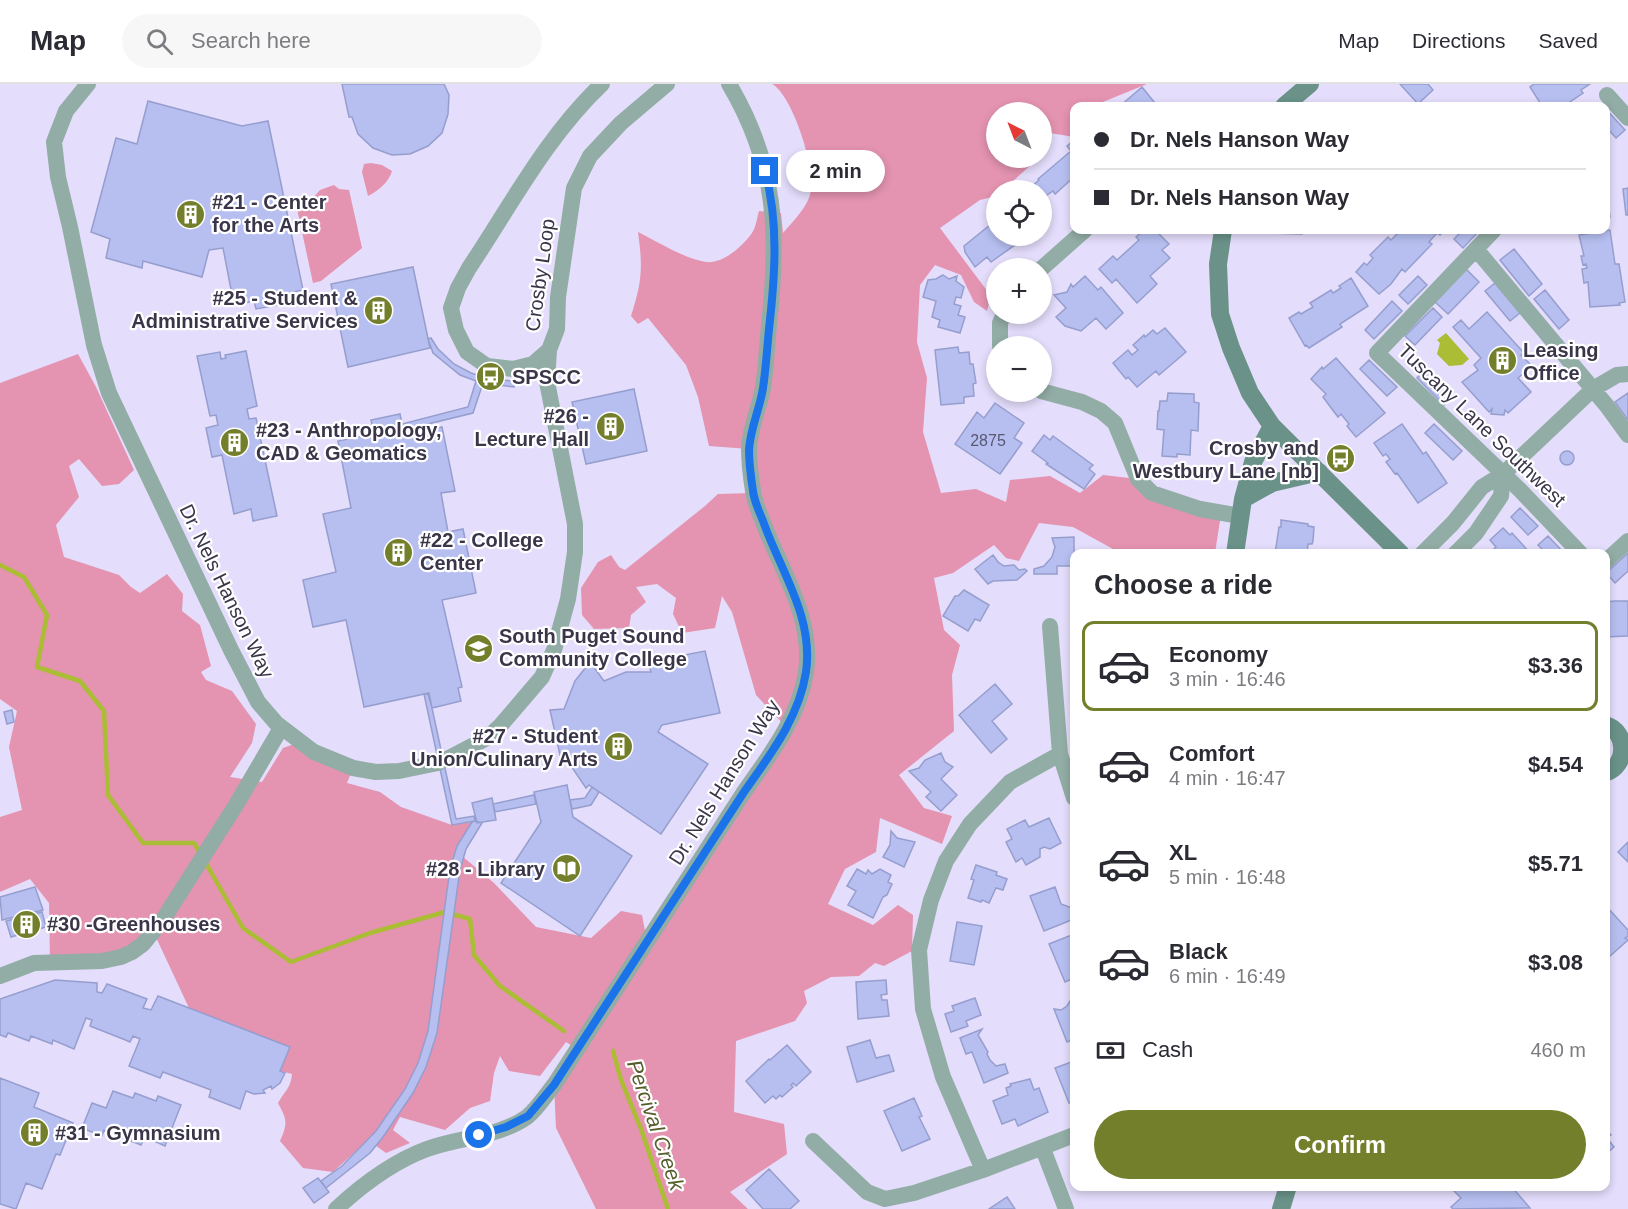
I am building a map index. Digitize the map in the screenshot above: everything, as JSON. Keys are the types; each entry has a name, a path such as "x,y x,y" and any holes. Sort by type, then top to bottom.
{"street":[{"name":"Dr. Nels Hanson Way","path":"88,84 66,111 54,142 58,177 94,345 109,393 258,702 281,728 314,752 352,768 376,772 399,771 441,761 487,738 542,677 554,650 568,599 575,552 575,524 547,382 549,350"},
{"name":"Crosby Loop","path":"602,84 578,107 546,149 458,288 452,308 456,330 467,352 487,366 513,369 533,364 549,350 556,329 558,294 574,188 590,156 621,123 667,84"},
{"name":"Dr. Nels Hanson Way","path":"336,1209 395,1163 428,1148 506,1127 528,1116 554,1085 787,728 799,702 806,671 806,636 798,603 769,540 753,493 749,449 763,388 774,278 775,228 771,194 752,127 729,84"},
{"path":"1289,102 1310,84"},
{"path":"1607,95 1628,118"},
{"path":"1052,259 1080,234"},
{"path":"1222,234 1218,264 1220,314 1250,393 1272,426 1396,549"},
{"name":"Tuscany Lane Southwest","path":"1490,234 1377,353 1503,474 1576,549"},
{"path":"1476,249 1593,389 1628,435"},
{"path":"1427,549 1453,524 1482,487 1503,474 1593,389 1617,375 1628,374"},
{"path":"1052,394 1082,402 1101,411 1115,423 1138,479 1152,493 1200,509 1242,508 1272,483 1318,472"},
{"path":"1237,549 1242,508 1253,462 1272,426"},
{"path":"1460,549 1476,533 1501,496 1503,474"},
{"path":"1610,557 1628,541"},
{"path":"1050,626 1060,754 1070,785"},
{"path":"1617,727 1625,744 1625,753 1617,773"},
{"path":"0,976 34,963 102,961 132,952 143,944 164,918 192,875 281,728"},
{"path":"984,1170 943,1077 923,1009 919,950 931,900 946,861 970,824 1010,782 1060,754"},
{"path":"813,1141 867,1192 885,1199 914,1193 984,1170 1070,1137"},
{"path":"1043,1149 1066,1209"},
{"path":"1281,1209 1286,1191"}],"shaded area":[{"path":"772,84 1147,84 1103,102 1070,102 1070,136 1052,133 1052,102 986,102 986,168 1028,168 1014,180 986,180 986,198 980,200 940,228 986,289 986,310 974,302 961,275 935,265 920,285 917,342 927,378 923,432 941,493 976,489 1006,502 1010,480 1050,476 1080,493 1103,475 1138,479 1221,514 1216,549 1113,549 1073,527 1039,523 1019,561 1006,558 994,545 953,573 934,578 944,630 960,645 952,675 954,731 899,775 924,808 952,816 942,844 880,818 876,852 845,869 828,904 873,925 898,905 913,915 912,951 884,966 875,963 859,976 831,977 804,991 807,1003 795,1021 736,1041 734,1112 784,1124 787,1154 730,1192 748,1209 596,1209 556,1128 554,1085 577,1049 566,1042 540,1076 509,1071 500,1056 494,1073 490,1101 470,1108 445,1130 400,1117 393,1130 410,1143 386,1153 368,1140 333,1172 303,1168 280,1141 285,1122 278,1103 289,1086 292,1074 280,1071 289,1047 189,1008 154,933 132,952 50,963 49,903 30,879 0,892 0,817 22,810 9,747 17,711 0,699 0,383 78,354 96,387 134,470 119,484 102,486 79,459 69,466 79,497 56,525 64,557 119,575 140,593 167,574 183,594 182,611 200,625 211,666 201,672 206,680 232,691 256,724 252,743 230,777 262,782 283,748 300,742 353,768 347,783 380,792 401,807 452,825 472,822 456,851 494,883 536,927 591,938 621,911 642,915 647,941 787,728 756,695 732,612 722,596 715,628 682,633 673,614 676,598 657,584 636,587 646,602 631,615 629,628 594,629 582,615 581,588 598,562 611,555 619,567 625,570 718,494 753,493 749,449 709,446 698,397 686,365 648,318 638,324 631,316 641,275 638,232 672,250 706,262 726,257 743,243 753,231 759,211 781,213 783,233 803,208 811,191 812,180 801,133 787,102"},
{"path":"364,164 382,165 392,171 383,186 368,196 362,172"},
{"path":"334,185 339,189 349,190 362,248 321,281 313,283 296,204 313,198 320,190"},
{"path":"1446,333 1469,359 1462,365 1449,366 1437,354 1440,343 1437,340"}],"building":[{"path":"342,84 444,84 449,95 448,114 442,133 428,146 410,154 392,155 373,148 358,134 352,117 349,117"},
{"path":"1400,84 1428,84 1433,90 1420,102 1416,102"},
{"path":"1534,84 1590,84 1581,90 1583,93 1570,102 1539,102 1530,87"},
{"path":"1142,87 1154,102 1125,102"},
{"name":"#21 - Center for the Arts","path":"148,101 242,126 268,121 303,290 283,294 284,304 256,309 254,301 234,305 223,248 209,250 202,277 143,261 142,268 106,258 110,239 91,232 116,138 137,144"},
{"path":"1610,114 1625,130 1616,138 1610,131"},
{"path":"1070,152 1070,181 1055,194 1052,192 1052,180 1039,180"},
{"path":"1628,188 1628,215 1626,215 1623,189"},
{"path":"986,228 986,246 1013,246 997,258 987,257 975,267 965,252 964,246"},
{"path":"1610,230 1615,264 1619,264 1625,302 1619,303 1620,305 1590,307 1588,282 1584,283 1582,269 1587,268 1586,264 1583,265 1581,256 1584,256 1579,235 1610,234"},
{"path":"1139,234 1159,234 1169,244 1162,250 1170,258 1150,276 1157,284 1137,303 1116,279 1112,283 1099,269 1113,256 1117,260 1139,240 1136,237"},
{"path":"1397,234 1436,234 1429,242 1432,244 1405,272 1402,269 1391,284 1379,294 1356,272 1364,263 1367,265 1373,258 1370,255 1388,237 1391,240"},
{"path":"1459,234 1476,234 1463,248 1454,239"},
{"path":"1514,249 1542,284 1529,296 1500,260"},
{"name":"#25 - Student & Administrative Services","path":"413,267 430,348 348,367 331,284"},
{"path":"1466,269 1479,282 1448,314 1435,302"},
{"path":"943,275 949,279 957,276 956,281 964,287 961,298 956,297 954,304 961,306 958,315 965,317 960,333 938,327 940,320 932,317 936,301 923,297 928,280"},
{"path":"1085,276 1098,290 1101,287 1123,313 1106,329 1096,318 1081,331 1065,326 1056,317 1066,308 1054,295 1067,292 1071,284 1073,287"},
{"path":"1418,276 1427,285 1408,304 1399,295"},
{"path":"1351,278 1368,306 1340,324 1342,327 1309,348 1305,346 1289,318 1313,307 1310,303 1331,290 1333,293"},
{"path":"1495,283 1520,313 1510,321 1485,291"},
{"path":"1545,290 1569,320 1559,329 1534,299"},
{"path":"1392,301 1402,311 1374,339 1365,330"},
{"path":"1433,308 1442,317 1415,345 1405,336"},
{"name":"Leasing Office","path":"1487,312 1524,353 1521,355 1532,366 1518,378 1531,392 1508,413 1505,410 1504,415 1491,414 1492,409 1489,412 1462,382 1478,370 1474,365 1481,358 1453,327 1461,320 1469,329"},
{"path":"1165,328 1186,352 1159,375 1156,371 1137,387 1128,377 1126,379 1113,363 1128,350 1132,355 1138,350 1133,345 1144,335 1145,337 1153,330 1157,334"},
{"path":"431,338 438,349 454,364 490,379 514,381 514,387 483,383 473,413 403,430 402,424 468,407 476,381 460,375 433,353 428,339"},
{"path":"958,347 959,353 969,352 970,364 973,364 976,383 973,384 974,396 964,397 964,403 941,405 935,350"},
{"name":"#23 - Anthropology, CAD & Geomatics","path":"246,351 257,406 247,409 249,419 256,418 277,516 253,521 251,509 234,514 222,455 212,457 206,428 218,425 216,415 210,416 197,356 220,352 221,359 226,358 225,355"},
{"path":"1336,358 1385,413 1356,437 1341,414 1338,417 1323,397 1326,394 1311,379 1322,367 1323,369"},
{"path":"1369,360 1397,387 1387,396 1360,369"},
{"path":"1426,368 1454,396 1444,405 1417,378"},
{"name":"#26 - Lecture Hall","path":"634,389 647,451 586,464 572,402"},
{"path":"1168,393 1194,394 1194,402 1199,403 1198,431 1191,430 1190,455 1162,456 1164,430 1157,429 1158,411 1160,401 1167,401"},
{"path":"1628,393 1628,420 1615,402"},
{"path":"995,403 1024,423 1014,438 1022,443 1000,474 955,444 977,412 984,418"},
{"name":"#22 - College Center","path":"400,414 404,435 442,427 455,491 441,493 448,532 463,529 476,593 442,600 462,687 458,688 461,701 432,708 429,693 364,707 346,620 313,627 303,580 336,572 323,514 351,508 338,441 374,434 371,420"},
{"path":"1402,424 1423,454 1426,452 1447,483 1418,503 1397,473 1395,474 1386,462 1390,459 1386,454 1383,456 1374,443"},
{"path":"1434,424 1462,451 1453,460 1425,433"},
{"path":"1044,435 1050,440 1053,436 1093,465 1089,469 1095,474 1084,489 1046,464 1048,463 1032,451"},
{"path":"1567,451 1572,453 1574,458 1572,463 1567,465 1562,463 1560,458 1562,453"},
{"path":"1520,508 1538,526 1528,535 1511,517"},
{"path":"1281,520 1314,527 1312,544 1308,544 1308,549 1276,549 1279,527 1281,527"},
{"path":"1503,528 1510,535 1512,533 1526,549 1494,549 1496,547 1490,540"},
{"path":"1548,536 1560,549 1542,549 1538,545"},
{"path":"1074,537 1074,549 1070,549 1070,566 1057,566 1057,574 1034,574 1034,569 1044,566 1052,557 1055,547 1052,538"},
{"path":"1628,553 1628,571 1615,583 1610,577 1610,569"},
{"path":"993,555 1004,566 1014,565 1019,570 1027,571 1017,580 993,581 988,584 975,569"},
{"path":"964,590 989,605 980,621 975,619 968,631 943,616 955,596"},
{"path":"1628,601 1628,636 1610,637 1610,602"},
{"name":"#27 - Student Union/Culinary Arts","path":"705,651 720,713 662,725 658,732 708,764 661,834 589,785 586,788 573,769 566,753 560,755 550,710 564,709 575,681 590,662 604,681 626,672 651,672 648,662"},
{"path":"995,684 1012,704 992,721 1007,739 991,753 959,715"},
{"path":"424,694 428,694 432,708 456,819 474,816 475,821 452,825"},
{"path":"12,710 14,722 7,724 4,712"},
{"path":"941,753 945,762 953,767 941,779 957,795 941,811 926,797 931,792 909,771 919,768 925,760"},
{"name":"#28 - Library","path":"567,785 573,817 632,856 580,936 501,883 541,822 534,792"},
{"path":"592,787 599,792 591,805 572,809 570,800 585,798"},
{"path":"534,795 536,804 495,812 493,804"},
{"path":"492,798 496,820 477,823 472,803"},
{"path":"1049,818 1061,843 1050,849 1044,847 1040,849 1040,857 1026,865 1022,858 1016,862 1006,842 1012,839 1007,829 1025,820 1029,827"},
{"path":"472,822 482,823 466,849 460,870 437,1033 426,1067 413,1093 370,1153 326,1188 321,1181 342,1166 376,1131 405,1089 418,1063 428,1031 450,869 457,846"},
{"path":"891,831 897,838 915,842 904,867 883,857 890,845"},
{"path":"1628,842 1628,862 1618,852"},
{"path":"976,865 997,872 996,875 1007,879 1003,890 996,888 989,903 968,898"},
{"path":"857,869 866,874 868,870 872,874 880,869 891,875 888,882 892,884 873,918 848,905 856,891 847,886"},
{"path":"35,887 43,910 2,920 0,897"},
{"path":"1055,887 1061,904 1070,907 1070,921 1044,931 1030,896"},
{"path":"1610,910 1628,930 1628,936 1625,938 1628,940 1610,956"},
{"name":"#30 -Greenhouses","path":"42,912 46,927 11,937 6,921"},
{"path":"957,922 982,926 974,965 950,961"},
{"path":"1070,936 1070,980 1065,982 1049,944"},
{"path":"55,980 97,983 97,992 102,993 107,984 147,999 143,1008 151,1010 158,996 290,1047 280,1071 285,1073 280,1083 272,1089 271,1086 263,1090 265,1093 254,1094 246,1091 240,1109 209,1097 211,1090 163,1072 160,1078 129,1066 140,1039 133,1036 130,1042 90,1026 92,1020 86,1018 74,1049 53,1040 52,1044 31,1036 29,1041 8,1033 6,1037 0,1035 0,999"},
{"path":"886,980 887,994 881,995 882,1000 887,1000 889,1016 858,1019 856,982"},
{"path":"975,998 981,1015 966,1021 968,1026 951,1032 945,1014 954,1011 952,1006"},
{"path":"1070,1001 1070,1041 1067,1042 1054,1009 1061,1010"},
{"path":"982,1029 978,1035 990,1060 996,1066 1005,1064 1008,1073 984,1083 972,1052 966,1054 960,1038"},
{"path":"870,1040 876,1058 889,1055 894,1071 857,1082 847,1047"},
{"path":"787,1045 811,1072 796,1086 793,1083 791,1085 793,1087 782,1097 780,1095 776,1099 773,1096 765,1103 746,1081"},
{"path":"1070,1062 1070,1103 1069,1103 1055,1068"},
{"name":"#31 - Gymnasium","path":"0,1078 39,1093 34,1107 73,1123 60,1155 56,1154 42,1189 26,1183 16,1209 0,1204"},
{"path":"1030,1079 1034,1090 1039,1088 1048,1112 1018,1126 1015,1119 1002,1124 993,1101 1008,1095 1006,1088 1011,1086 1010,1084"},
{"path":"113,1091 133,1098 135,1093 156,1101 158,1096 181,1105 165,1146 145,1137 141,1145 104,1130 102,1136 82,1128 92,1103 106,1108"},
{"path":"914,1098 922,1116 919,1117 930,1139 902,1151 884,1111"},
{"path":"769,1169 799,1201 790,1209 763,1209 746,1190"},
{"path":"318,1178 329,1192 314,1203 303,1188"},
{"path":"1454,1191 1515,1191 1530,1208 1453,1209 1451,1207 1461,1198"},
{"path":"1007,1197 1015,1209 989,1209"}],"waterway":[{"name":"Percival Creek","path":"0,565 24,577 47,615 37,667 80,681 104,711 108,795 143,843 194,843 200,853"},
{"name":"Percival Creek","path":"204,860 243,928 291,962 370,933 445,912 470,919 474,955 500,986 564,1031"},
{"name":"Percival Creek","path":"613,1051 621,1080 641,1129 668,1209"}],"place":[{"name":"#21 - Center for the Arts","path":"191,214"},
{"name":"#25 - Student & Administrative Services","path":"379,310"},
{"name":"Leasing Office","path":"1502,361"},
{"name":"SPSCC","path":"491,377"},
{"name":"#26 - Lecture Hall","path":"610,427"},
{"name":"#23 - Anthropology, CAD & Geomatics","path":"235,442"},
{"name":"Crosby and Westbury Lane [nb]","path":"1340,459"},
{"name":"#22 - College Center","path":"399,552"},
{"name":"South Puget Sound Community College","path":"478,648"},
{"name":"#27 - Student Union/Culinary Arts","path":"619,747"},
{"name":"#28 - Library","path":"566,869"},
{"name":"#30 -Greenhouses","path":"26,924"},
{"name":"#31 - Gymnasium","path":"34,1133"}],"route":[{"path":"479,1135 506,1127 528,1116 554,1085 771,754 799,702 806,671 806,636 798,603 769,540 753,493 749,449 763,388 774,278 775,228 771,194 765,171"}]}
